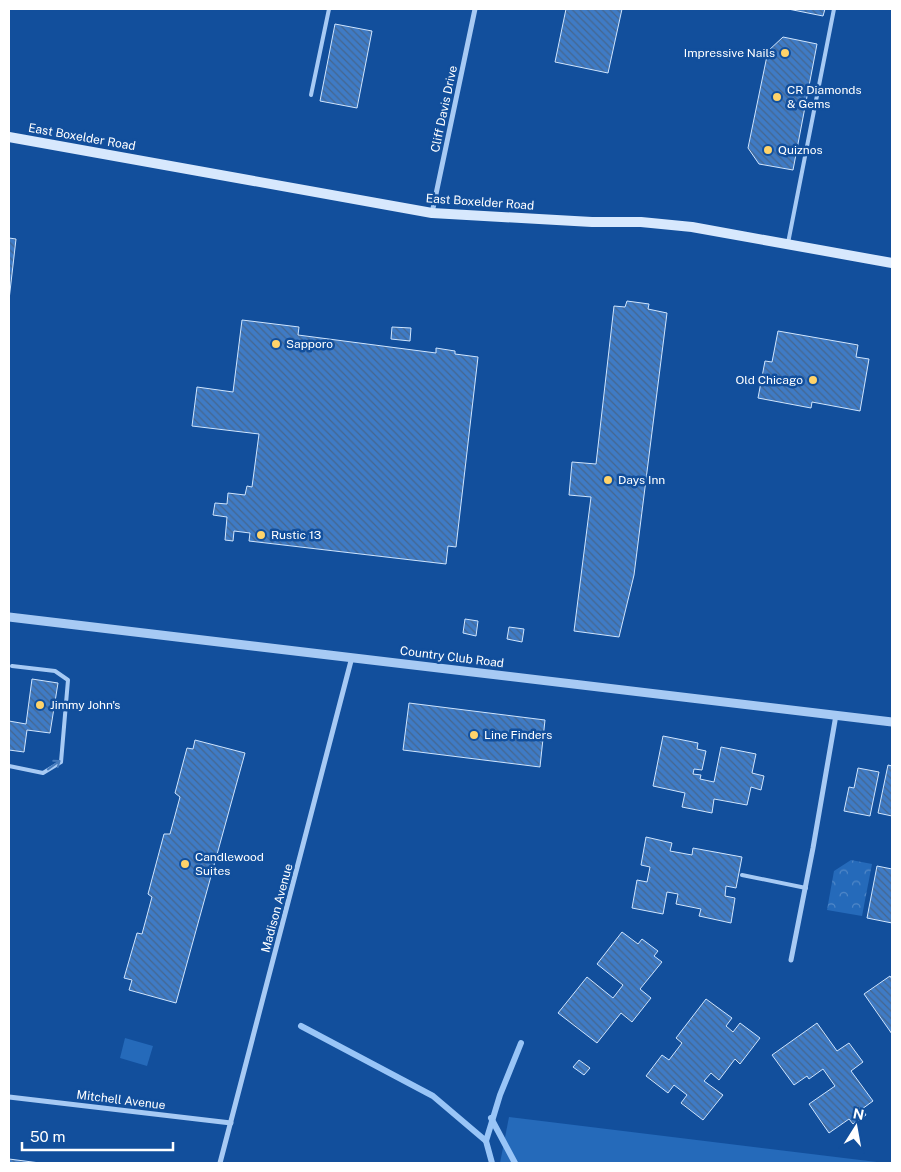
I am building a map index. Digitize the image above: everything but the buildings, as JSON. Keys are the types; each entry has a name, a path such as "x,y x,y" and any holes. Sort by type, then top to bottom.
{"main road":[{"name":"East Boxelder Road","path":"9,137 432,213 592,222 641,222 692,227 892,262"}],"street":[{"name":"Cliff Davis Drive","path":"432,213 475,9"},
{"name":"Country Club Road","path":"9,616 892,722"},
{"name":"Madison Avenue","path":"220,1163 352,657"},
{"path":"792,960 836,715"},
{"name":"Mitchell Avenue","path":"9,1096 231,1123"}],"lane":[{"path":"311,95 329,9"},
{"path":"788,243 834,9"},
{"path":"9,766 43,772 61,762 68,680 55,671 12,666"},
{"path":"742,875 806,888"}],"green space":[{"path":"851,860 872,864 862,916 827,910 834,871"},
{"path":"125,1038 153,1046 147,1066 120,1058"},
{"path":"509,1117 885,1163 500,1163"}],"waterway":[{"path":"301,1026 433,1096 486,1141 500,1095 521,1043"},
{"path":"491,1118 515,1163"},
{"path":"486,1141 492,1163"}],"place":[{"name":"Impressive Nails","path":"785,53"},
{"name":"CR Diamonds & Gems","path":"777,97"},
{"name":"Quiznos","path":"768,150"},
{"name":"Sapporo","path":"276,344"},
{"name":"Old Chicago","path":"813,380"},
{"name":"Days Inn","path":"608,480"},
{"name":"Rustic 13","path":"261,535"},
{"name":"Jimmy John's","path":"40,705"},
{"name":"Line Finders","path":"474,735"},
{"name":"Candlewood Suites","path":"185,864"}]}
